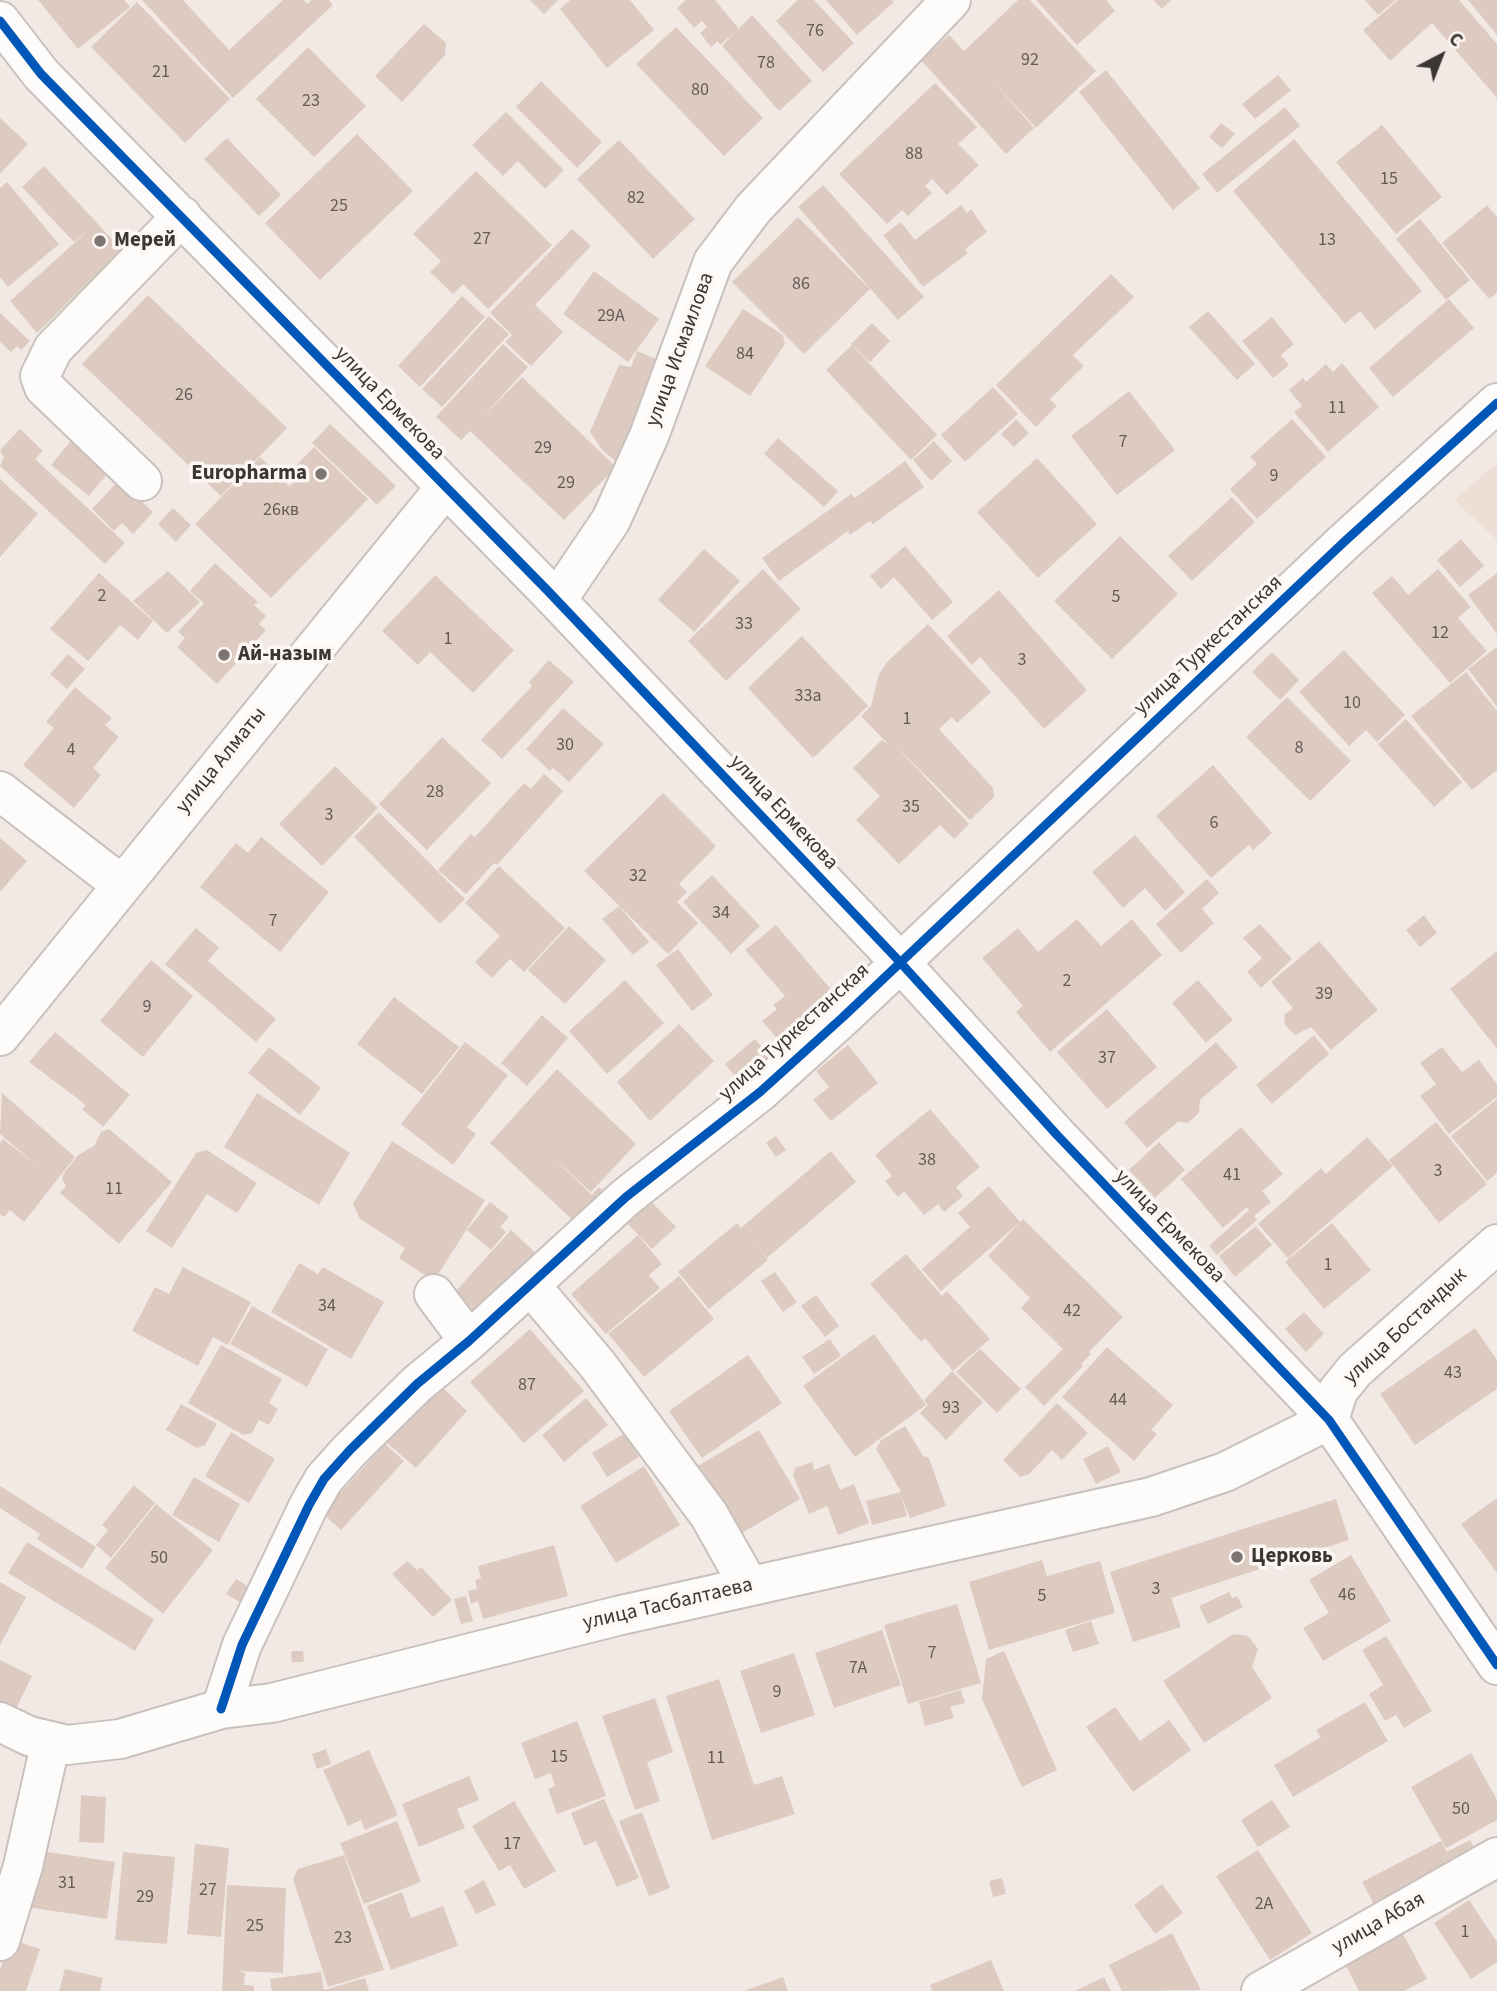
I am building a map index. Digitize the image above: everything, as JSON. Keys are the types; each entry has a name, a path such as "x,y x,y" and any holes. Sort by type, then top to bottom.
{"street":[{"name":"улица Исмаилова","path":"557,600 611,520 649,436 713,262 753,209 951,0"},
{"name":"улица Ермекова","path":"0,21 41,74 557,600 899,961 1066,1145 1329,1420 1497,1665"},
{"path":"142,481 44,387 40,376 53,349 182,216"},
{"name":"улица Туркестанская","path":"221,1709 242,1645 324,1479 417,1384 470,1341 626,1197 760,1092 1334,551 1497,402"},
{"name":"улица Алматы","path":"0,1036 445,488"},
{"path":"0,791 122,885"},
{"name":"улица Бостандык","path":"1329,1420 1338,1391 1354,1370 1497,1244"},
{"path":"530,1285 597,1364 709,1515 749,1586"},
{"path":"434,1294 470,1341"},
{"name":"улица Тасбалтаева","path":"0,1722 29,1736 67,1745 120,1739 221,1709 272,1703 749,1586 1151,1497 1225,1472 1329,1420"},
{"path":"0,1941 23,1867 51,1741"},
{"name":"улица Абая","path":"1261,1991 1497,1857"}],"shaded area":[{"path":"1497,463 1497,540 1454,500"}],"building":[{"path":"38,0 124,0 130,7 78,49"},
{"path":"142,0 183,0 229,50 283,0 304,0 307,4 312,0 329,0 333,5 233,98"},
{"path":"530,0 558,0 544,14"},
{"path":"570,0 630,0 654,30 607,68 560,9"},
{"path":"686,0 715,0 739,29 720,45 718,41 711,47 700,33 707,27 702,21 694,28 677,8"},
{"path":"798,0 814,0 854,43 823,72 776,21"},
{"path":"826,0 892,0 894,2 857,35"},
{"path":"1018,0 1030,0 1096,71 1036,128 989,77 1034,128 1006,154 921,60 949,35 964,51"},
{"path":"1036,0 1106,0 1115,11 1077,45"},
{"path":"1153,0 1171,0 1162,9"},
{"path":"1365,0 1396,0 1378,15"},
{"path":"1398,0 1459,0 1497,44 1497,98 1432,23 1390,61 1363,30"},
{"path":"1468,0 1497,0 1497,35"},
{"path":"137,2 230,99 185,143 91,47"},
{"path":"752,15 812,81 779,111 722,46"},
{"path":"424,24 446,43 445,55 402,102 375,76"},
{"path":"676,27 763,118 724,156 636,64"},
{"path":"308,47 366,106 314,157 256,99"},
{"path":"1106,70 1200,188 1173,210 1079,92"},
{"path":"1278,75 1291,90 1255,119 1242,104"},
{"path":"541,81 602,142 577,168 516,107"},
{"path":"935,83 977,127 958,144 979,165 947,195 932,179 925,186 932,193 908,216 902,210 887,224 839,174"},
{"path":"1285,107 1300,126 1217,193 1202,174"},
{"path":"506,112 564,170 545,189 518,161 503,176 472,145"},
{"path":"0,118 28,144 0,174"},
{"path":"1221,123 1235,134 1222,148 1209,137"},
{"path":"1382,125 1442,197 1396,234 1336,162"},
{"path":"357,134 413,191 320,280 265,223"},
{"path":"227,138 281,195 259,216 204,159"},
{"path":"1294,139 1422,291 1375,330 1360,311 1345,324 1233,191"},
{"path":"619,140 695,219 653,259 577,179"},
{"path":"44,166 122,250 37,333 10,301 91,228 74,242 22,187"},
{"path":"476,171 552,245 488,309 463,284 453,294 430,272 441,261 413,234"},
{"path":"7,182 59,244 8,287 0,277 0,188"},
{"path":"823,185 924,297 898,320 798,207"},
{"path":"961,205 967,213 971,209 987,232 965,249 968,253 923,287 883,235 901,222 915,240"},
{"path":"1487,205 1497,217 1497,293 1489,299 1442,243"},
{"path":"798,217 870,289 804,354 732,282"},
{"path":"1420,219 1470,280 1446,300 1396,239"},
{"path":"572,229 591,246 535,305 563,332 531,366 505,342 512,335 490,313"},
{"path":"594,271 659,319 628,362 563,314"},
{"path":"1111,274 1134,297 1073,355 1084,366 1050,399 1057,406 1036,427 996,385"},
{"path":"148,295 287,428 221,496 82,364"},
{"path":"462,296 485,317 420,387 398,366"},
{"path":"1449,299 1474,328 1393,397 1369,368"},
{"path":"743,309 783,335 785,344 750,396 705,366"},
{"path":"1208,311 1255,364 1237,380 1189,327"},
{"path":"0,313 30,341 21,350 17,346 11,352 0,342"},
{"path":"489,316 509,334 442,407 422,389"},
{"path":"1272,317 1294,344 1281,355 1289,365 1273,378 1242,341"},
{"path":"872,323 890,341 870,362 851,344"},
{"path":"503,344 528,367 483,417 522,377 616,467 564,520 470,431 461,440 436,417"},
{"path":"852,345 937,435 911,460 826,370"},
{"path":"637,351 665,363 618,463 603,451 590,432 619,365 631,367"},
{"path":"1342,363 1379,407 1328,452 1294,412 1302,406 1289,390 1303,378 1306,382 1326,364 1333,372"},
{"path":"993,387 1018,414 965,462 941,435"},
{"path":"1129,391 1175,450 1117,495 1071,436"},
{"path":"1016,419 1029,433 1014,447 1001,434"},
{"path":"1292,419 1326,457 1257,519 1230,489 1257,464 1250,457"},
{"path":"330,424 396,486 377,505 312,443"},
{"path":"20,429 43,451 35,459 125,543 105,564 0,466 4,458 0,450"},
{"path":"75,436 113,467 89,496 51,465"},
{"path":"778,438 838,491 824,507 764,454"},
{"path":"934,441 952,461 931,481 913,460"},
{"path":"314,447 368,499 271,598 195,524 260,457 289,486 295,481 291,476 293,469"},
{"path":"1037,458 1097,524 1038,578 977,512"},
{"path":"905,461 924,487 873,524 870,521 850,535 848,531 779,581 762,558 851,494 855,498"},
{"path":"0,479 38,514 0,557"},
{"path":"119,480 153,512 133,534 122,523 114,531 92,509"},
{"path":"1232,497 1255,522 1192,581 1168,556"},
{"path":"173,508 191,525 176,542 158,524"},
{"path":"1120,536 1178,594 1112,659 1054,601"},
{"path":"1461,539 1484,566 1460,587 1437,560"},
{"path":"905,546 953,602 932,620 894,577 881,589 870,576"},
{"path":"704,549 740,581 694,632 658,600"},
{"path":"215,563 258,602 254,605 266,616 259,624 266,630 217,684 177,647 185,638 178,632 204,603 190,591"},
{"path":"763,569 801,609 726,681 688,641"},
{"path":"1438,569 1471,607 1458,618 1487,651 1450,683 1372,593 1392,576 1408,595"},
{"path":"168,571 200,602 167,633 133,601"},
{"path":"99,573 153,621 138,640 120,625 88,661 50,629"},
{"path":"1497,573 1497,634 1468,595"},
{"path":"435,575 514,650 473,693 430,652 418,665 382,631"},
{"path":"999,590 1087,690 1044,729 980,657 972,665 947,636"},
{"path":"928,624 991,692 957,723 952,717 939,729 993,788 994,797 970,820 892,742 969,824 954,839 940,825 899,864 856,820 880,796 853,768 882,740 889,745 861,716 871,706 879,674 887,662"},
{"path":"802,636 868,706 813,758 748,688"},
{"path":"1497,647 1497,707 1468,669"},
{"path":"1344,650 1405,715 1377,742 1366,730 1349,746 1299,692"},
{"path":"1272,652 1299,680 1280,700 1252,672"},
{"path":"68,654 85,669 67,689 50,674"},
{"path":"549,660 574,682 502,759 481,740 532,686 529,682"},
{"path":"1466,672 1497,711 1497,770 1472,790 1411,716"},
{"path":"75,687 112,718 105,725 119,737 93,768 101,775 74,808 23,765 54,728 46,722"},
{"path":"1287,697 1351,761 1310,801 1246,737"},
{"path":"563,708 604,744 569,782 553,768 550,771 526,749"},
{"path":"1406,719 1462,782 1434,807 1378,744"},
{"path":"442,737 491,783 427,850 379,804"},
{"path":"1213,765 1272,833 1253,850 1249,845 1211,878 1156,816"},
{"path":"335,766 378,808 322,866 279,824"},
{"path":"544,774 563,791 497,865 494,863 466,894 438,870 471,834 475,837 524,783 531,789"},
{"path":"663,793 716,846 679,884 687,892 677,902 698,923 668,954 584,871"},
{"path":"379,812 465,899 440,924 354,837"},
{"path":"1135,835 1185,892 1165,911 1145,888 1123,908 1092,872"},
{"path":"261,837 329,892 280,952 200,887 236,843 248,853"},
{"path":"0,838 27,861 0,892"},
{"path":"499,866 565,928 524,972 510,959 492,978 475,962 500,936 465,903"},
{"path":"712,875 760,926 731,954 683,902"},
{"path":"1207,879 1219,893 1202,909 1214,923 1181,953 1156,924"},
{"path":"619,906 649,942 633,955 602,919"},
{"path":"1424,915 1437,933 1420,947 1406,930"},
{"path":"1077,919 1101,946 1132,919 1162,955 1050,1052 1016,1012 1023,1006 982,958 1018,928 1038,952"},
{"path":"1260,924 1292,959 1261,988 1247,972 1262,958 1243,938"},
{"path":"776,925 840,1000 785,1047 762,1021 777,1009 773,1005 785,996 745,950"},
{"path":"569,926 606,960 565,1004 528,970"},
{"path":"196,928 219,948 208,961 276,1019 256,1042 165,964"},
{"path":"1319,941 1378,1010 1331,1050 1311,1027 1295,1035 1285,1025 1284,1015 1293,1008 1271,982"},
{"path":"678,949 713,995 692,1011 656,965"},
{"path":"1497,951 1497,1049 1450,989"},
{"path":"151,960 193,996 143,1057 100,1021"},
{"path":"625,980 664,1023 607,1074 569,1031"},
{"path":"1198,980 1233,1020 1206,1043 1172,1003"},
{"path":"394,997 459,1047 422,1094 357,1044"},
{"path":"1107,1009 1157,1067 1107,1109 1057,1052"},
{"path":"542,1015 568,1038 527,1086 501,1063"},
{"path":"679,1024 714,1061 650,1121 617,1082"},
{"path":"55,1032 130,1095 103,1127 82,1109 86,1105 29,1062"},
{"path":"1314,1035 1329,1054 1272,1104 1256,1085"},
{"path":"755,1039 774,1061 743,1086 725,1064"},
{"path":"465,1042 508,1075 467,1127 476,1134 453,1165 401,1124"},
{"path":"1216,1042 1238,1067 1200,1100 1199,1113 1188,1123 1178,1122 1147,1148 1124,1122"},
{"path":"848,1045 878,1083 831,1121 813,1100 829,1087 816,1071"},
{"path":"269,1047 321,1088 300,1115 248,1073"},
{"path":"1442,1047 1462,1072 1479,1060 1497,1084 1497,1097 1449,1134 1420,1096 1436,1084 1420,1063"},
{"path":"557,1069 636,1144 591,1192 551,1156 592,1195 599,1187 607,1193 577,1224 490,1143"},
{"path":"2,1093 75,1157 24,1222 10,1210 4,1217 0,1214 0,1143 3,1139 39,1167 0,1134"},
{"path":"257,1093 350,1153 319,1205 224,1147"},
{"path":"1497,1099 1497,1173 1487,1181 1451,1136"},
{"path":"930,1109 980,1167 956,1187 963,1196 944,1212 938,1204 924,1215 904,1191 898,1197 885,1181 892,1176 875,1155"},
{"path":"1436,1122 1487,1184 1439,1223 1389,1160"},
{"path":"1241,1127 1283,1174 1262,1191 1271,1202 1254,1216 1257,1220 1217,1255 1209,1246 1249,1210 1247,1207 1223,1228 1181,1179"},
{"path":"109,1129 172,1182 119,1244 60,1193 66,1186 62,1179 64,1173 78,1155 94,1146 101,1132"},
{"path":"776,1136 786,1150 776,1157 766,1143"},
{"path":"1367,1137 1393,1166 1288,1258 1258,1224 1321,1168 1326,1174"},
{"path":"392,1141 485,1200 434,1281 399,1258 405,1248 360,1219 353,1204"},
{"path":"1159,1142 1185,1170 1155,1198 1129,1170"},
{"path":"207,1150 257,1183 237,1213 207,1194 172,1248 146,1231 196,1153"},
{"path":"831,1151 856,1182 767,1258 752,1241 768,1260 709,1309 678,1272 737,1223 741,1228"},
{"path":"989,1186 1020,1222 941,1291 922,1269 970,1227 958,1213"},
{"path":"649,1199 676,1227 652,1249 626,1222"},
{"path":"490,1202 509,1217 500,1227 506,1232 491,1250 467,1230"},
{"path":"1023,1219 1123,1317 1089,1352 1091,1354 1081,1364 1083,1366 1044,1406 1025,1387 1063,1349 1021,1308 1030,1298 988,1256"},
{"path":"1332,1223 1371,1270 1324,1309 1285,1262"},
{"path":"1256,1226 1272,1245 1235,1277 1219,1256"},
{"path":"511,1230 538,1255 481,1317 454,1293"},
{"path":"638,1235 662,1264 649,1275 660,1288 606,1334 571,1294"},
{"path":"906,1254 942,1296 947,1291 990,1339 953,1371 925,1338 921,1342 870,1284"},
{"path":"299,1263 318,1274 323,1267 384,1302 351,1359 271,1312"},
{"path":"183,1267 251,1302 228,1345 213,1337 198,1366 132,1331 155,1287 169,1294"},
{"path":"775,1272 797,1302 783,1312 761,1281"},
{"path":"679,1276 714,1319 644,1377 608,1334"},
{"path":"816,1295 839,1326 825,1337 801,1306"},
{"path":"252,1306 328,1349 307,1387 230,1344"},
{"path":"1304,1312 1324,1334 1306,1352 1285,1329"},
{"path":"1475,1328 1497,1360 1497,1389 1415,1445 1380,1394"},
{"path":"530,1329 584,1391 524,1443 470,1382"},
{"path":"874,1334 926,1405 855,1457 803,1386"},
{"path":"830,1339 841,1356 814,1374 802,1357"},
{"path":"221,1345 282,1379 269,1403 278,1409 269,1425 259,1420 252,1433 243,1435 188,1403"},
{"path":"1107,1347 1173,1405 1151,1430 1157,1434 1134,1461 1062,1397"},
{"path":"980,1349 1021,1389 997,1413 956,1372"},
{"path":"748,1355 782,1403 702,1458 669,1411"},
{"path":"952,1371 983,1402 946,1440 920,1413 928,1405 924,1400"},
{"path":"440,1385 467,1411 416,1468 387,1443"},
{"path":"586,1398 608,1425 564,1462 542,1435"},
{"path":"1057,1403 1088,1433 1062,1460 1052,1450 1029,1474 1020,1477 1003,1460"},
{"path":"181,1404 217,1424 205,1445 197,1448 166,1430"},
{"path":"905,1426 923,1456 929,1458 946,1506 910,1518 901,1495 907,1516 872,1525 866,1501 901,1492 876,1449 881,1440"},
{"path":"759,1430 800,1499 735,1537 694,1468"},
{"path":"231,1432 275,1459 249,1503 205,1476"},
{"path":"625,1433 639,1457 607,1477 592,1453"},
{"path":"385,1444 404,1461 341,1530 322,1513"},
{"path":"1108,1446 1121,1472 1096,1484 1083,1459"},
{"path":"812,1462 814,1470 829,1464 840,1490 854,1484 869,1523 838,1535 827,1506 809,1514 793,1475 795,1468"},
{"path":"644,1466 680,1525 616,1563 580,1506"},
{"path":"194,1477 240,1504 219,1542 172,1515"},
{"path":"134,1485 155,1503 111,1558 96,1545 108,1530 102,1525"},
{"path":"0,1486 96,1547 82,1569 37,1539 40,1534 0,1508"},
{"path":"1497,1498 1497,1573 1461,1524"},
{"path":"1336,1499 1349,1540 1171,1598 1181,1627 1133,1642 1110,1572"},
{"path":"156,1504 213,1550 163,1614 105,1568"},
{"path":"27,1542 154,1619 135,1651 8,1573"},
{"path":"554,1545 568,1596 483,1619 478,1601 471,1604 468,1591 477,1589 475,1580 481,1578 478,1566"},
{"path":"1351,1555 1391,1621 1323,1661 1303,1628 1329,1613 1309,1580"},
{"path":"1042,1560 1047,1576 1100,1561 1115,1613 989,1650 969,1582"},
{"path":"407,1561 417,1570 421,1567 452,1600 433,1617 392,1574"},
{"path":"236,1579 252,1589 243,1604 226,1594"},
{"path":"0,1582 26,1597 0,1645"},
{"path":"1229,1592 1232,1598 1237,1596 1243,1607 1208,1624 1199,1606"},
{"path":"466,1596 473,1621 461,1624 454,1599"},
{"path":"957,1604 981,1683 908,1704 884,1625"},
{"path":"1091,1621 1099,1644 1073,1652 1065,1630"},
{"path":"882,1630 901,1685 834,1708 815,1653"},
{"path":"1233,1634 1248,1636 1258,1649 1252,1667 1272,1698 1204,1743 1163,1681"},
{"path":"1386,1636 1432,1711 1404,1728 1396,1715 1385,1721 1369,1694 1383,1685 1362,1650"},
{"path":"291,1651 303,1651 304,1662 292,1662"},
{"path":"1004,1651 1057,1770 1022,1787 982,1699 986,1659"},
{"path":"794,1653 815,1715 761,1733 740,1671"},
{"path":"0,1660 32,1676 13,1715 0,1709"},
{"path":"719,1679 754,1785 782,1776 795,1814 712,1840 666,1696"},
{"path":"961,1690 965,1703 950,1707 954,1718 925,1726 919,1702"},
{"path":"655,1698 673,1752 647,1762 660,1801 635,1810 602,1716"},
{"path":"1365,1702 1388,1741 1293,1797 1274,1765 1321,1737 1316,1730"},
{"path":"1115,1707 1140,1741 1169,1720 1191,1750 1133,1792 1086,1727"},
{"path":"577,1721 606,1796 557,1814 548,1789 555,1786 551,1773 535,1779 521,1743"},
{"path":"326,1749 331,1764 317,1769 312,1754"},
{"path":"369,1750 398,1815 365,1830 361,1820 348,1826 323,1770"},
{"path":"1471,1753 1497,1800 1497,1820 1446,1848 1411,1787"},
{"path":"469,1776 479,1800 457,1809 465,1828 419,1847 402,1804"},
{"path":"81,1795 106,1797 104,1843 79,1842"},
{"path":"604,1799 639,1878 617,1887 596,1841 584,1846 571,1813"},
{"path":"1272,1800 1290,1827 1258,1847 1241,1820"},
{"path":"514,1801 556,1871 524,1889 510,1865 499,1871 472,1826"},
{"path":"642,1812 670,1888 649,1896 619,1821"},
{"path":"397,1821 421,1882 364,1904 340,1843"},
{"path":"1470,1840 1479,1857 1377,1910 1362,1882 1441,1841 1447,1852"},
{"path":"195,1844 229,1848 221,1937 187,1934"},
{"path":"28,1849 115,1862 107,1919 20,1906"},
{"path":"1258,1850 1312,1933 1270,1960 1216,1876"},
{"path":"123,1852 175,1857 167,1944 115,1940"},
{"path":"344,1855 384,1970 328,1987 293,1879 298,1869"},
{"path":"1002,1878 1006,1894 993,1897 989,1881"},
{"path":"484,1880 496,1905 476,1914 464,1891"},
{"path":"1162,1884 1183,1913 1155,1934 1134,1905"},
{"path":"227,1885 286,1888 283,1973 238,1971 245,1973 244,1985 254,1986 254,1991 222,1991"},
{"path":"402,1892 411,1918 443,1906 458,1946 391,1970 367,1906"},
{"path":"1469,1900 1497,1942 1497,1962 1471,1979 1434,1923"},
{"path":"1402,1932 1427,1979 1404,1991 1359,1991 1344,1962"},
{"path":"1172,1933 1201,1990 1122,1991 1109,1965"},
{"path":"10,1939 40,1949 26,1991 0,1991 0,1970"},
{"path":"991,1960 1004,1991 932,1991 930,1985"},
{"path":"65,1969 103,1978 100,1991 59,1991"},
{"path":"321,1972 324,1990 365,1978 369,1991 272,1991 270,1979"},
{"path":"783,1977 788,1991 744,1991"},
{"path":"1104,1977 1111,1991 1075,1991"}],"cycle path":[{"path":"0,21 41,74 547,590 899,961 1057,1135 1329,1420 1497,1665"},
{"path":"221,1709 242,1645 309,1505 324,1479 350,1450 417,1384 469,1341 626,1197 760,1092 843,1017 1344,542 1497,403"}],"place":[{"name":"Мерей","path":"100,241"},
{"name":"Europharma","path":"321,474"},
{"name":"Ай-назым","path":"224,655"},
{"name":"Церковь","path":"1237,1557"}]}
